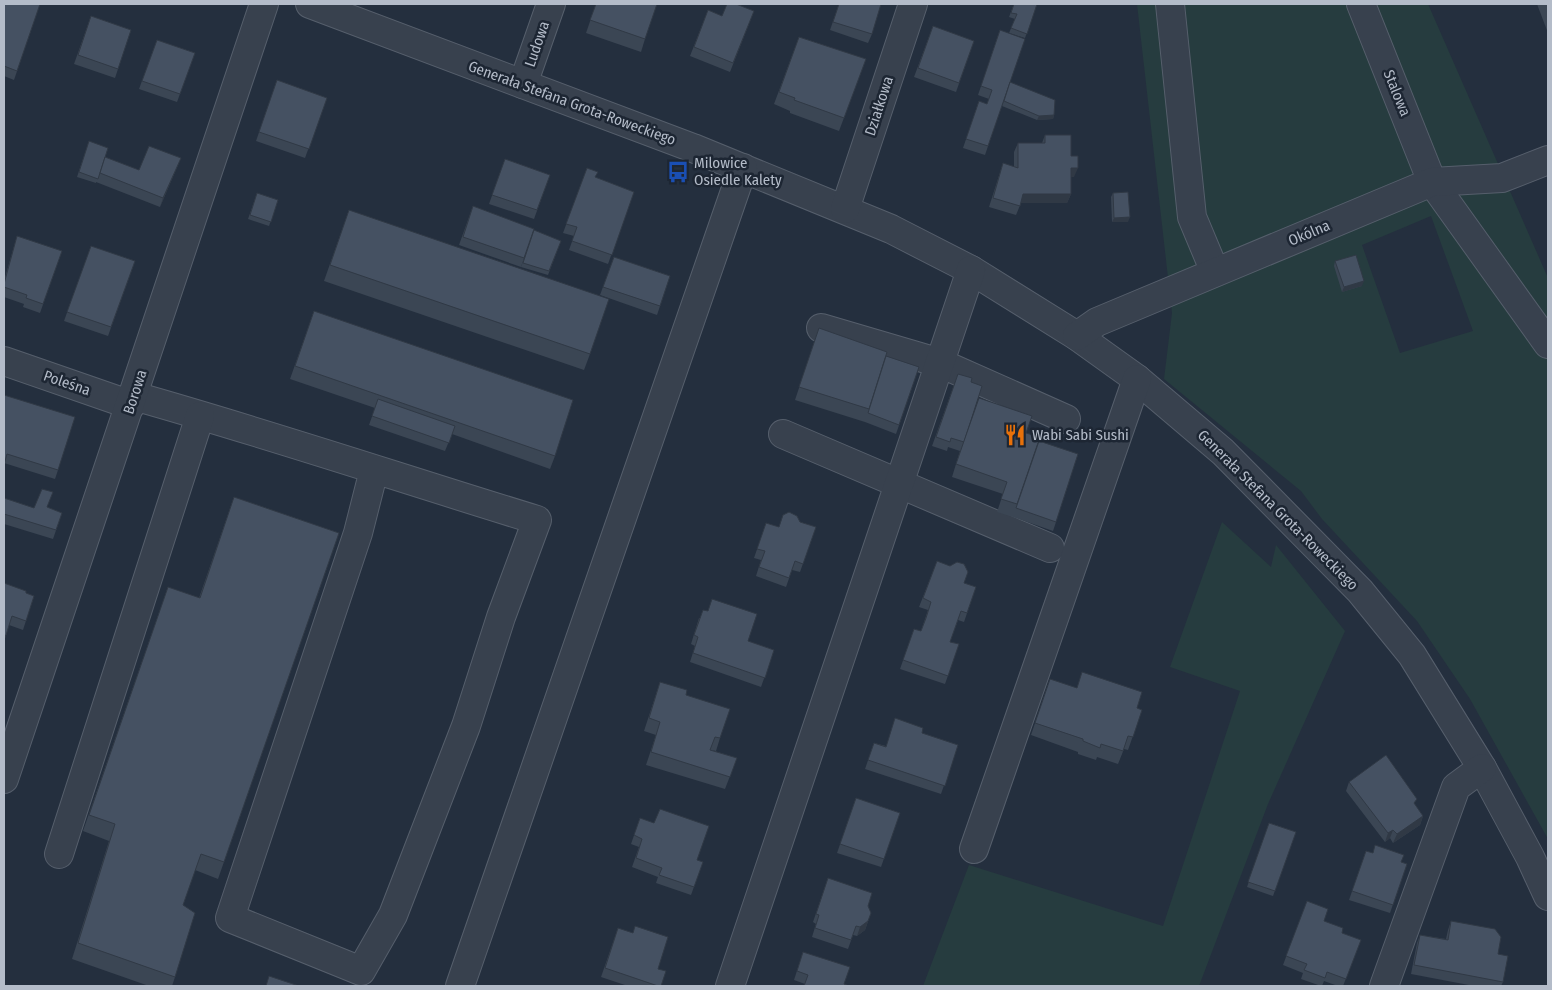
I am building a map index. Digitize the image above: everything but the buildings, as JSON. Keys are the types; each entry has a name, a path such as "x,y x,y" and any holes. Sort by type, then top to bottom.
{"street":[{"name":"Borowa","path":"4,779 14,715 132,400 264,4"},
{"name":"Generała Stefana Grota-Roweckiego","path":"310,4 743,168 845,209 900,233 972,270 1078,336 1137,379 1223,452 1360,591 1412,655 1482,768 1530,856 1548,896"},
{"name":"Ludowa","path":"523,84 551,4"},
{"name":"Działkowa","path":"845,209 912,4"},
{"path":"1170,4 1192,217 1215,272"},
{"name":"Stalowa","path":"1362,4 1432,182 1548,344"},
{"name":"Okólna","path":"1078,336 1097,322 1432,182 1502,178 1548,160"},
{"path":"460,986 743,168"},
{"path":"730,986 972,270"},
{"path":"821,328 940,363 1066,419"},
{"name":"Poleśna","path":"4,361 132,400 200,416 537,520 501,617 466,726 393,915 361,971 230,918 358,533 374,470"},
{"path":"974,849 1137,379"},
{"path":"59,854 200,416"},
{"path":"783,434 1050,548"},
{"path":"1384,986 1456,787 1482,768"}],"green space":[{"path":"1137,4 1428,4 1548,278 1548,839 1470,699 1417,621 1322,519 1301,491 1164,379 1172,313","holes":["1431,216 1473,331 1400,353 1362,245"]},
{"path":"1222,522 1271,567 1276,545 1345,631 1268,804 1199,986 923,986 969,865 1163,926 1240,691 1170,667"}],"place":[{"name":"Milowice Osiedle Kalety","path":"678,172"},
{"name":"Wabi Sabi Sushi","path":"1015,435"}]}
